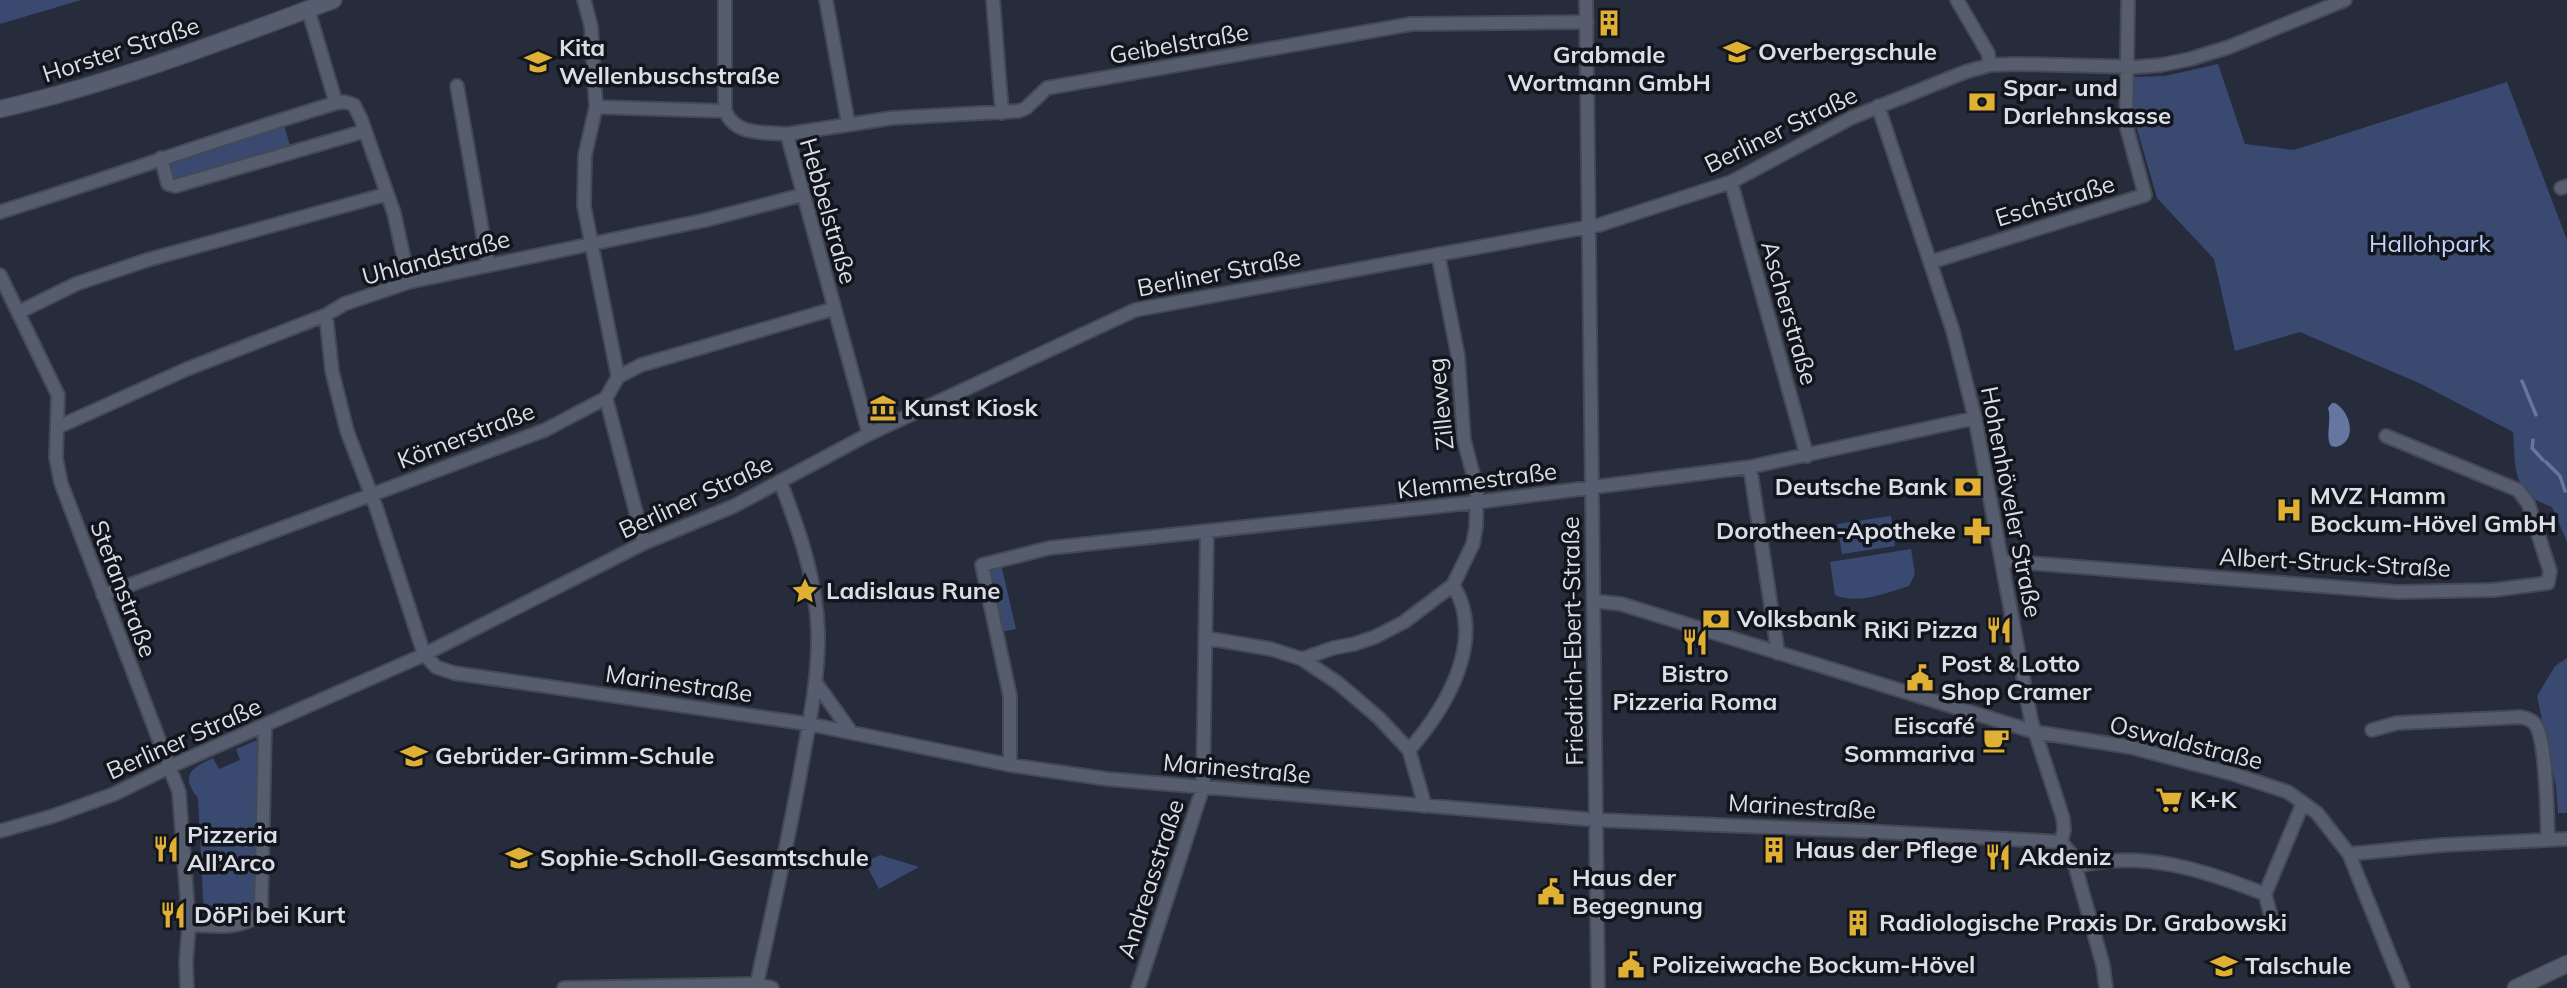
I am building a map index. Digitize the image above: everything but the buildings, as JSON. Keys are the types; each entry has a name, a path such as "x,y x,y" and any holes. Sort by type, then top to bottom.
{"street":[{"name":"Horster Straße","path":"0,109 78,91 146,69 333,0"},
{"path":"584,0 591,26 597,107 584,155 584,206 618,377"},
{"path":"597,107 725,111 725,0"},
{"path":"826,0 848,123"},
{"path":"993,0 1002,113"},
{"name":"Friedrich-Ebert-Straße","path":"1586,0 1598,988"},
{"path":"1957,0 1988,53 1990,65"},
{"path":"2127,66 2128,0"},
{"name":"Berliner Straße","path":"0,831 87,805 424,654 644,543 734,506 869,434 1135,310 1589,228 1731,182 1833,127 1965,72 1990,65 2161,65 2196,58 2229,47 2338,1"},
{"path":"308,9 336,103"},
{"name":"Geibelstraße","path":"787,134 892,118 1019,111 1026,108 1046,88 1411,24 1587,22"},
{"name":"Eschstraße","path":"1931,262 2145,195 2126,125 2127,66"},
{"path":"457,86 488,264"},
{"path":"0,212 97,182 161,158 345,102 354,105 365,131 394,213 409,282"},
{"name":"Hohenhöveler Straße","path":"1878,106 1953,331 1975,418 2035,733 2063,818 2061,842 2072,855 2103,965 2106,988"},
{"name":"Hebbelstraße","path":"725,111 729,120 743,130 787,134 869,434"},
{"path":"161,158 168,184 174,186 365,131"},
{"name":"Ascherstraße","path":"1731,182 1807,456"},
{"path":"19,312 76,284 146,260 387,194"},
{"name":"Uhlandstraße","path":"58,427 187,369 326,315 344,304 409,282 706,220 802,195"},
{"name":"Zilleweg","path":"1302,659 1376,637 1404,622 1453,585 1473,544 1477,489 1464,440 1458,356 1438,254"},
{"name":"Stefanstraße","path":"0,275 58,394 57,470 169,767 181,806 189,925 187,988"},
{"path":"644,543 606,398 618,377 641,365 833,309"},
{"path":"326,315 332,371 347,431 372,494 424,654"},
{"name":"Körnerstraße","path":"103,595 545,430 606,398"},
{"name":"Klemmestraße","path":"1010,765 1010,696 982,565 1049,548 1478,502 1750,467 1975,418"},
{"name":"Albert-Struck-Straße","path":"2003,561 2398,592 2493,590 2548,583 2550,571 2528,503 2518,490 2386,436"},
{"path":"1750,467 1778,653"},
{"path":"756,986 791,825 816,683 818,631 812,581 799,529 780,481"},
{"name":"Andreasstraße","path":"1143,987 1203,787 1207,532"},
{"path":"1409,750 1446,700 1459,669 1465,611 1453,585"},
{"name":"Oswaldstraße","path":"1594,601 1621,604 2035,733 2130,747 2288,792 2317,813 2349,855 2403,988"},
{"path":"1206,638 1271,649 1302,659 1338,683 1379,718 1409,750 1422,788 1424,806"},
{"name":"Marinestraße","path":"424,654 436,667 454,673 809,724 1010,765 1108,779 1597,820 2061,842"},
{"path":"816,683 851,732"},
{"path":"2372,730 2397,723 2521,716 2530,719 2537,726 2542,749 2549,840"},
{"path":"189,925 243,925 261,910 265,726"},
{"path":"2273,924 2265,894 2303,803"},
{"path":"2349,855 2442,845 2567,839"},
{"path":"2075,867 2116,861 2180,865 2211,873 2265,894"},
{"path":"2516,988 2567,964"},
{"path":"564,988 772,988"}],"green space":[{"path":"0,0 81,0 0,24"},
{"name":"Hallohpark","path":"2218,64 2245,144 2294,150 2507,82 2567,240 2567,542 2552,507 2529,495 2522,487 2516,468 2513,432 2421,384 2300,332 2235,351 2214,259 2157,198 2133,115 2134,77 2165,76"},
{"path":"284,125 291,149 177,179 170,175 168,162"},
{"path":"1891,516 1895,546 1842,554 1837,524"},
{"path":"1911,549 1915,574 1909,586 1862,598 1835,595 1830,562"},
{"path":"1001,564 1016,629 1001,632 987,567"},
{"path":"2567,658 2567,813 2558,813 2556,786 2537,696 2555,666"},
{"path":"258,740 254,905 245,914 232,919 204,917 198,798 189,783 190,773 213,758 219,769 240,760 236,749"},
{"path":"868,854 872,859 880,855 919,867 879,889 862,857"}],"shaded area":[{"path":"2332,403 2341,407 2350,426 2347,439 2336,447 2331,446 2329,438 2328,408"}],"waterway":[{"path":"2522,381 2536,415"},
{"path":"2533,440 2532,448 2543,460"},
{"path":"2546,462 2560,476 2565,491"}],"place":[{"name":"Grabmale Wortmann GmbH","path":"1609,23"},
{"name":"Overbergschule","path":"1737,52"},
{"name":"Kita Wellenbuschstraße","path":"538,62"},
{"name":"Spar- und Darlehnskasse","path":"1982,102"},
{"name":"Kunst Kiosk","path":"883,408"},
{"name":"Deutsche Bank","path":"1968,487"},
{"name":"MVZ Hamm Bockum-Hövel GmbH","path":"2289,510"},
{"name":"Dorotheen-Apotheke","path":"1977,531"},
{"name":"Ladislaus Rune","path":"805,591"},
{"name":"Volksbank","path":"1716,619"},
{"name":"RiKi Pizza","path":"1999,630"},
{"name":"Bistro Pizzeria Roma","path":"1695,642"},
{"name":"Post & Lotto Shop Cramer","path":"1920,678"},
{"name":"Eiscafé Sommariva","path":"1996,740"},
{"name":"Gebrüder-Grimm-Schule","path":"414,756"},
{"name":"K+K","path":"2169,800"},
{"name":"Pizzeria All’Arco","path":"166,849"},
{"name":"Haus der Pflege","path":"1774,850"},
{"name":"Akdeniz","path":"1998,857"},
{"name":"Sophie-Scholl-Gesamtschule","path":"519,858"},
{"name":"Haus der Begegnung","path":"1551,892"},
{"name":"DöPi bei Kurt","path":"173,915"},
{"name":"Radiologische Praxis Dr. Grabowski","path":"1858,923"},
{"name":"Polizeiwache Bockum-Hövel","path":"1631,965"},
{"name":"Talschule","path":"2224,966"}]}
